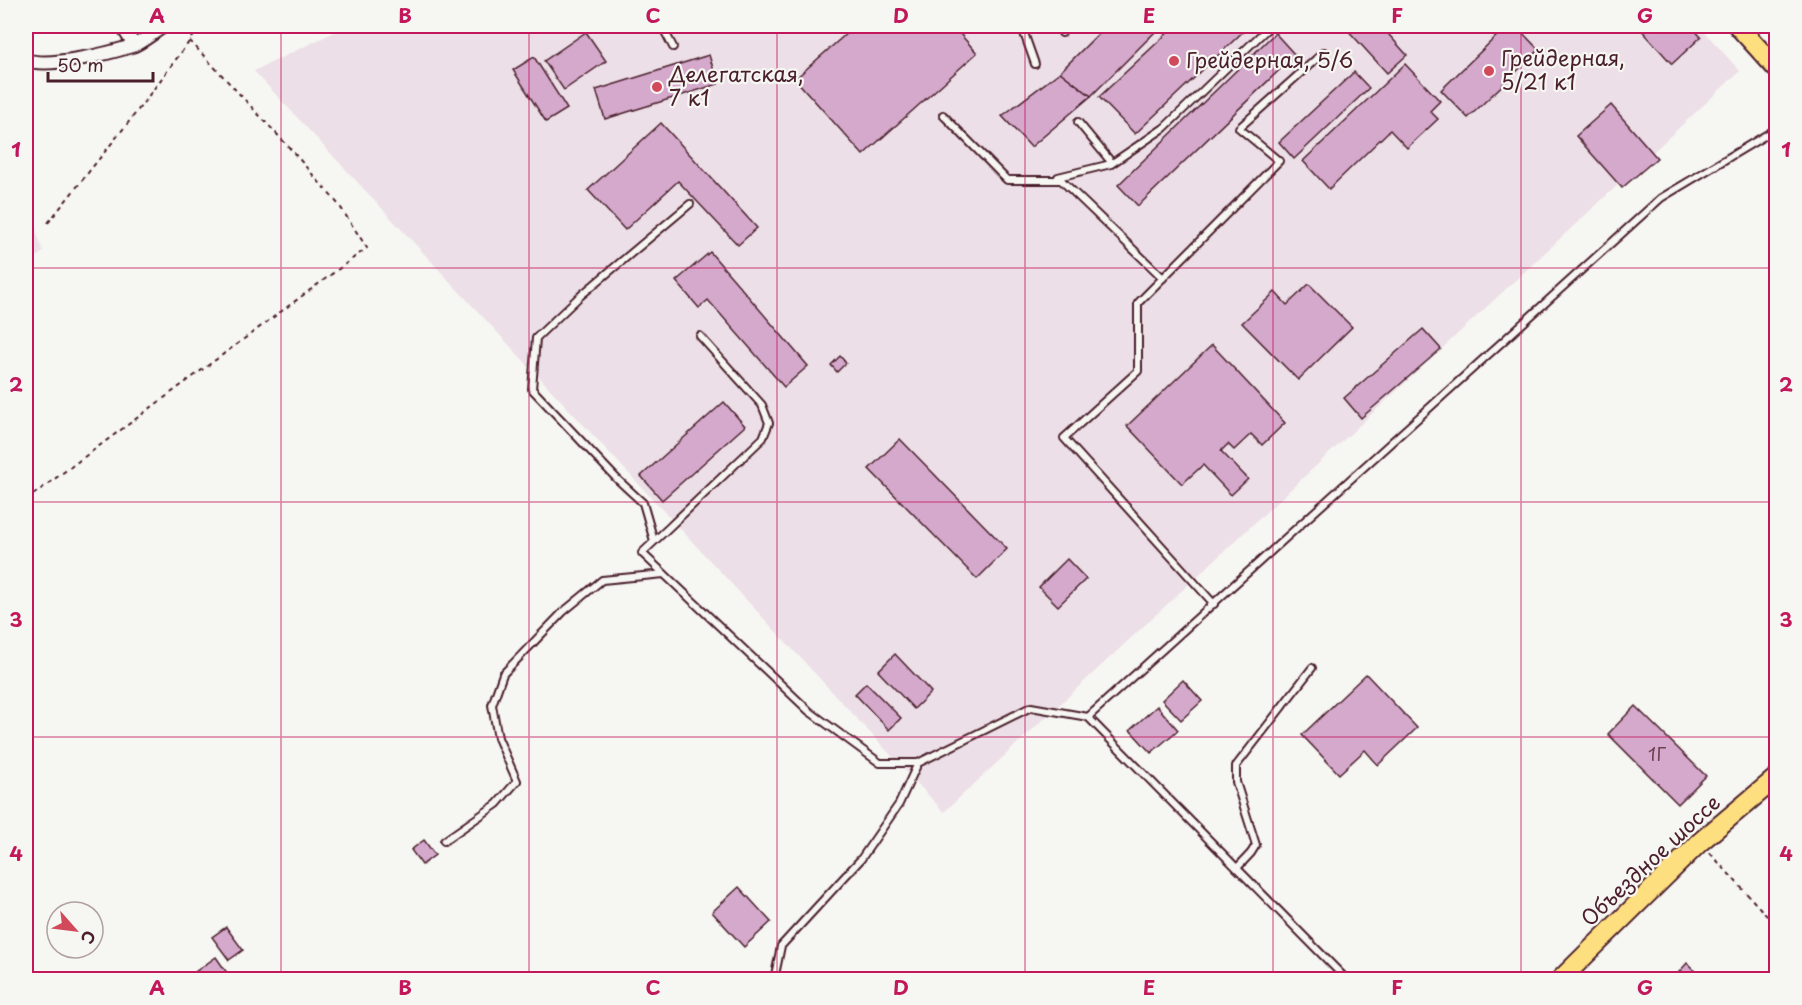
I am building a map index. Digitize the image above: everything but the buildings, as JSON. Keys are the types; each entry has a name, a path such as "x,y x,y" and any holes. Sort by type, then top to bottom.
{"main road":[{"path":"1738,26 1776,68"},
{"name":"Объездное шоссе","path":"1560,980 1700,842 1776,778"}],"street":[{"path":"122,26 134,45"},
{"path":"26,60 36,64 68,60 134,45 164,26"}],"lane":[{"path":"662,26 674,47"},
{"path":"1026,26 1024,33 1035,64"},
{"path":"1163,278 1058,177 1112,163 1164,128 1270,26"},
{"path":"1214,604 1064,438 1138,371 1138,303 1279,161 1239,128 1324,52"},
{"path":"943,115 1007,180 1061,180"},
{"path":"1078,122 1112,163"},
{"path":"1088,717 1661,198 1776,129"},
{"path":"654,541 643,503 617,480 532,389 536,338 579,297 690,204"},
{"path":"700,336 762,405 769,423 764,438 642,553 809,711 880,763 918,763 1031,707 1088,717 1347,980"},
{"path":"444,841 497,804 517,781 498,738 492,705 503,674 563,612 602,580 664,574"},
{"path":"1237,868 1256,844 1236,782 1236,766 1312,668"},
{"path":"778,980 775,975 781,946 861,858 899,804 918,763"}],"path":[{"path":"48,223 135,114 201,26"},
{"path":"26,500 367,248 339,205 190,40"},
{"path":"1700,842 1776,926"}],"shaded area":[{"path":"347,26 1699,26 1740,71 944,812 254,71"},
{"path":"26,199 43,252 26,264"}],"place":[{"name":"Грейдерная, 5/6","path":"1174,61"},
{"name":"Грейдерная, 5/21 к1","path":"1489,71"},
{"name":"Делегатская, 7 к1","path":"657,87"}]}
